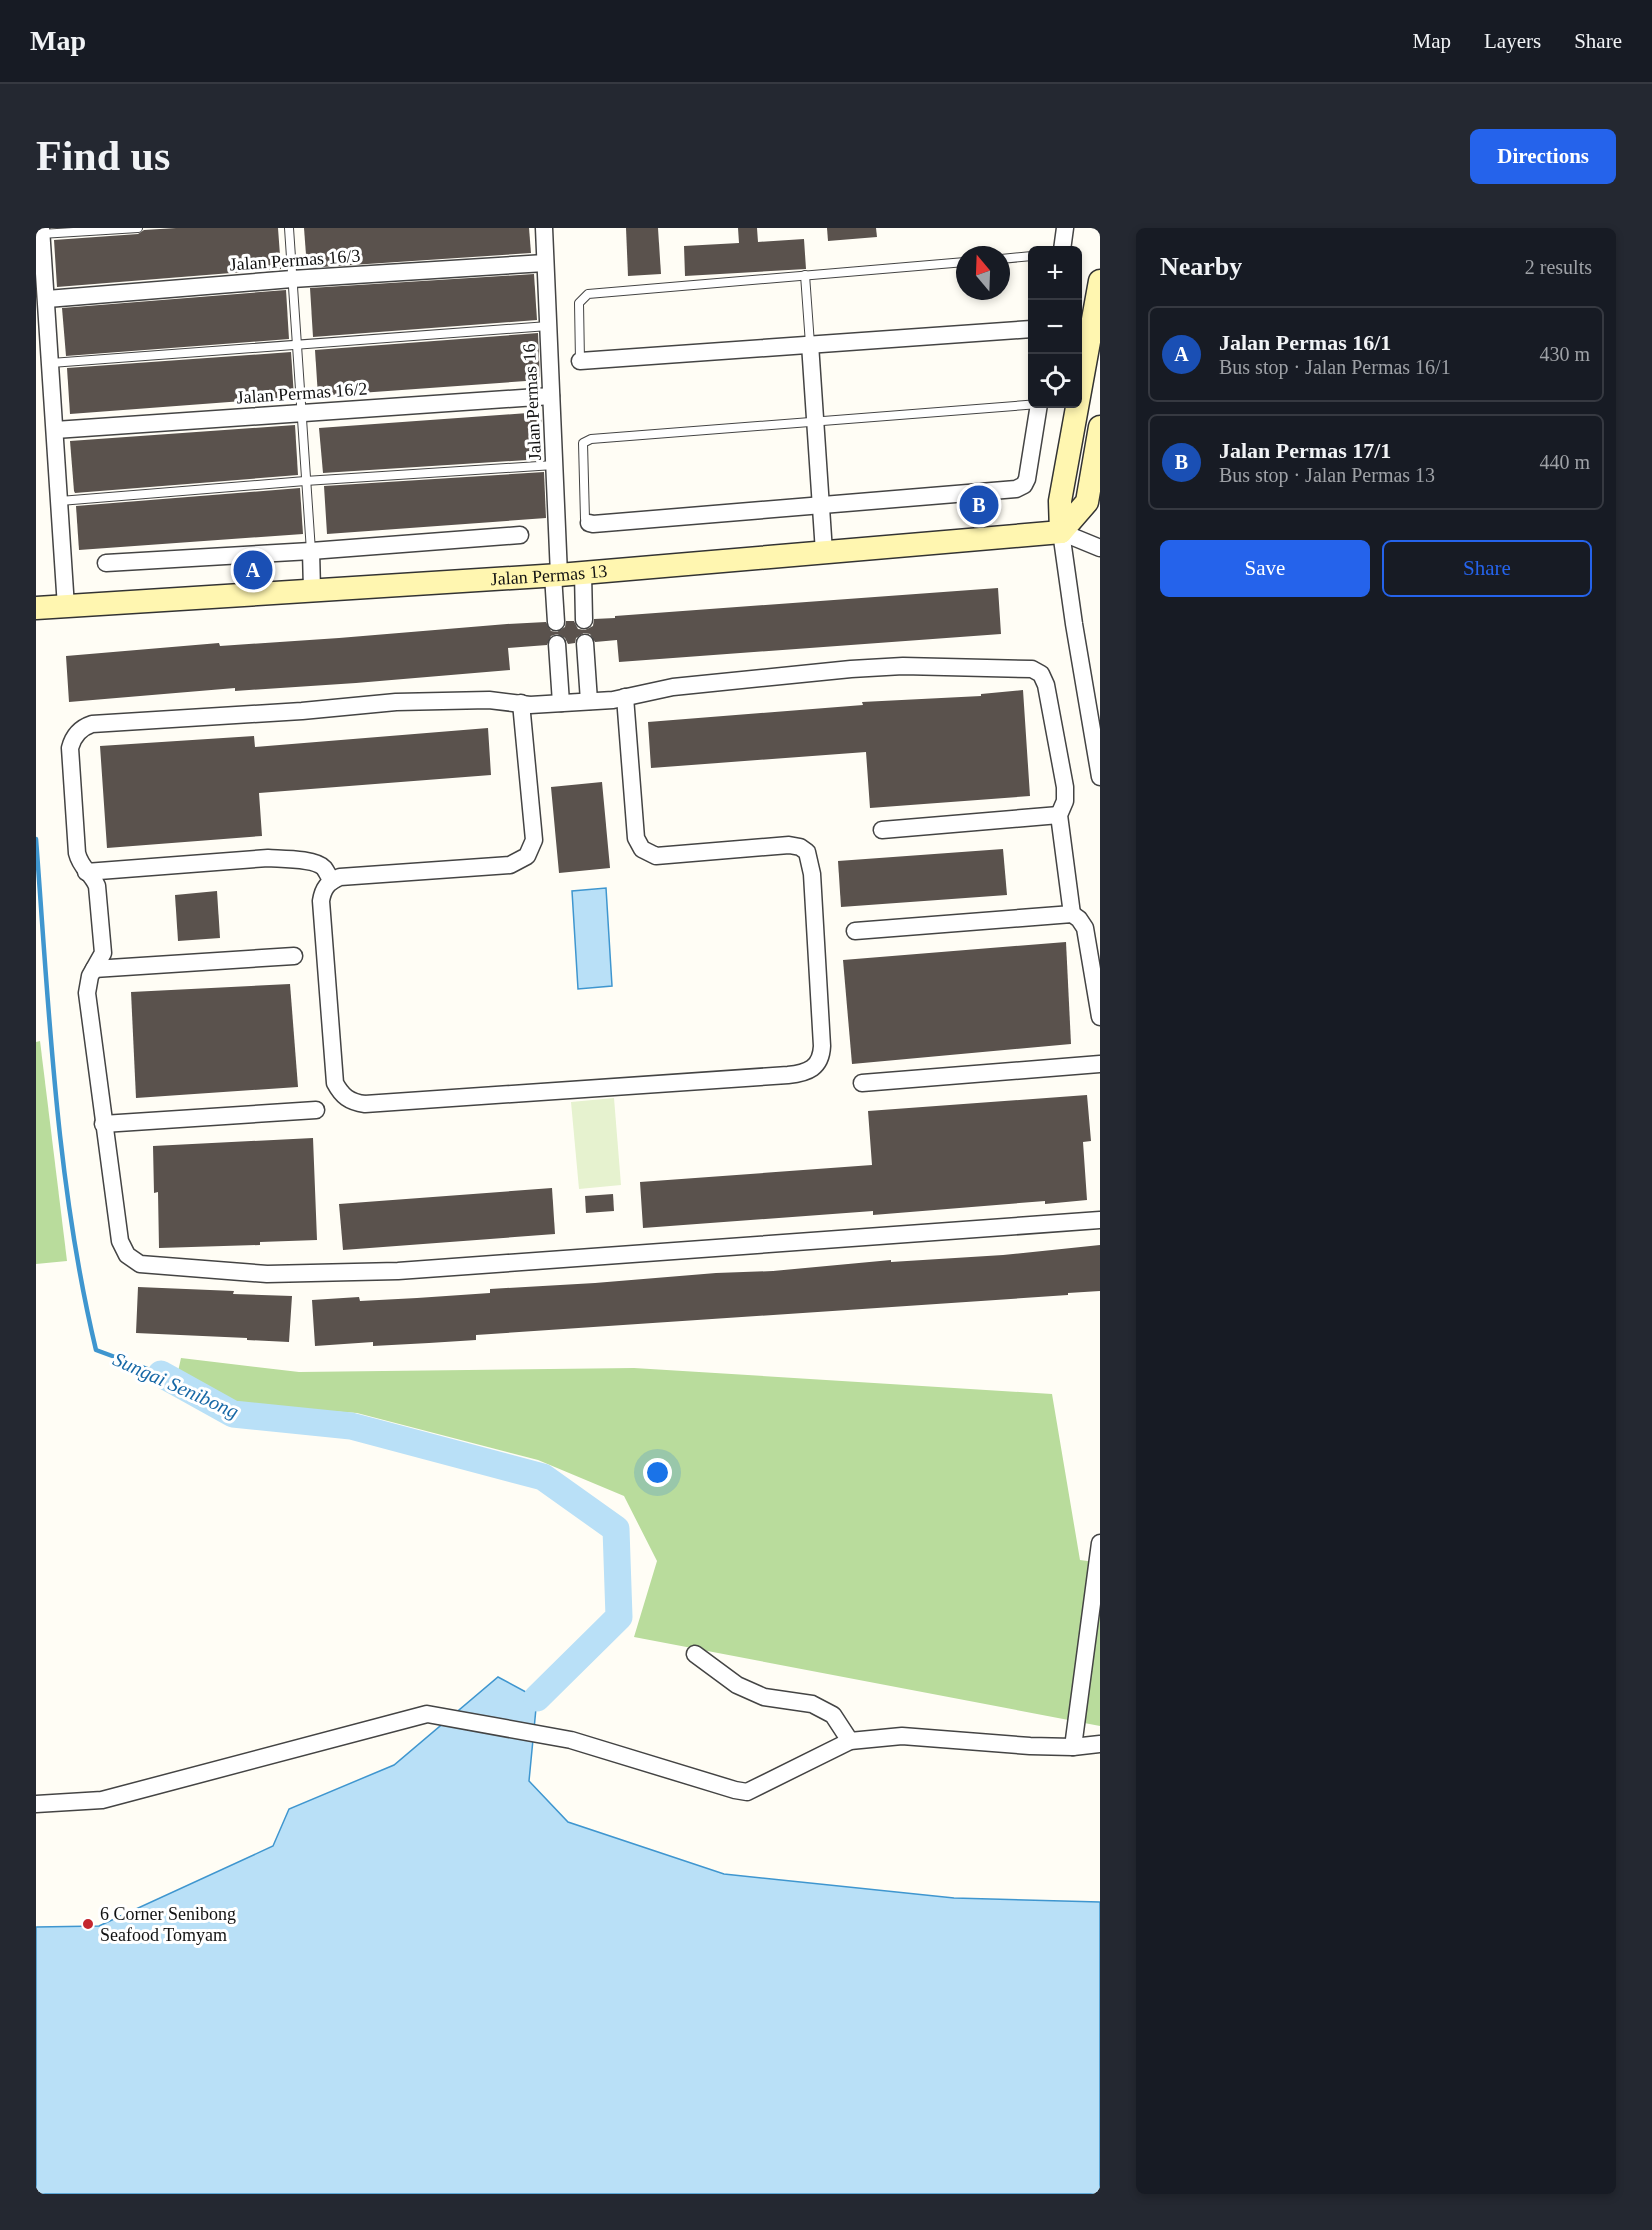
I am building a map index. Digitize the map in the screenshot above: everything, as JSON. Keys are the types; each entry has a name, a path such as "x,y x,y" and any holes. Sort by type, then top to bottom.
{"main road":[{"path":"1061,531 1060,501 1098,310 1100,281"},
{"path":"1061,531 1087,502 1100,427"},
{"name":"Jalan Permas 13","path":"36,609 583,573 1061,531"}],"street":[{"name":"Jalan Permas 16","path":"544,228 554,465 556,622"},
{"path":"1063,246 1065,228"},
{"path":"41,231 66,607"},
{"name":"Jalan Permas 16/3","path":"47,299 292,279 545,263"},
{"path":"580,361 1028,329"},
{"path":"810,344 824,552"},
{"name":"Jalan Permas 16/2","path":"55,430 551,396"},
{"path":"589,523 1016,489 1024,485 1028,479 1038,408"},
{"path":"1061,531 1100,548"},
{"path":"1061,531 1100,777"},
{"path":"106,563 311,551 520,535"},
{"path":"311,551 312,590"},
{"path":"583,573 584,620"},
{"path":"585,643 589,701"},
{"path":"557,645 561,703"},
{"path":"1072,914 1059,815 1065,801 1065,787 1046,685 1043,676 1035,670 953,666 851,669 752,677 589,701 530,705 489,700 396,702 87,726 75,735 69,752 77,853 79,862 97,886 103,953 88,981 87,993 103,1124 120,1241 124,1251 140,1264 267,1274 398,1271 1100,1220"},
{"path":"521,703 534,840 527,856 510,865 340,877 332,880 326,886 321,901 335,1083 346,1099 354,1103 788,1075 814,1069 820,1058 822,1046 812,874 807,852 800,847 789,845 656,856 642,849 636,838 625,697"},
{"path":"882,830 1059,815"},
{"path":"86,872 268,858 291,859 320,865 332,880"},
{"path":"855,931 1072,914 1085,928 1100,1017"},
{"path":"94,969 294,956"},
{"path":"862,1083 1100,1064"},
{"path":"103,1124 316,1110"},
{"path":"1073,1747 1100,1543"},
{"path":"695,1654 737,1685 764,1697 812,1704 833,1715 850,1741"},
{"path":"36,1804 102,1800 427,1714 571,1740 747,1792 850,1741 902,1736 1030,1746 1073,1747 1100,1744"}],"lane":[{"path":"41,231 138,228"},
{"path":"289,228 311,551"},
{"path":"1010,258 1028,256"},
{"path":"580,361 579,303 588,294 956,263"},
{"path":"806,275 810,344"},
{"path":"51,363 548,326"},
{"path":"589,523 585,519 583,443 591,439 1028,405"},
{"path":"60,501 305,481 554,465"}],"green space":[{"path":"40,1041 67,1261 36,1264 36,1042"},
{"path":"614,1098 621,1185 579,1189 571,1102"},
{"path":"181,1358 299,1372 634,1368 1052,1394 1080,1560 1095,1562 1100,1548 1100,1726 634,1637 657,1561 624,1496 538,1460 357,1413 235,1404 177,1376"}],"water":[{"path":"606,888 612,986 578,989 572,891"},
{"path":"498,1677 537,1698 529,1781 568,1822 724,1874 954,1898 1100,1902 1100,2194 36,2194 36,1927 99,1926 273,1846 289,1809 394,1765"}],"building":[{"path":"278,228 281,269 57,287 54,240 138,234 144,230"},
{"path":"304,228 529,228 531,253 307,268"},
{"path":"626,228 658,228 661,274 628,276"},
{"path":"738,228 757,228 758,242 804,239 806,269 685,276 684,246 739,243"},
{"path":"827,228 876,228 877,237 828,241"},
{"path":"534,274 537,320 313,337 310,288"},
{"path":"286,290 289,339 66,356 62,308"},
{"path":"538,333 540,380 318,396 315,350"},
{"path":"291,352 294,397 70,414 67,368"},
{"path":"541,412 543,459 323,473 319,428"},
{"path":"295,425 298,475 75,493 74,491 70,441"},
{"path":"544,472 546,518 327,534 324,486"},
{"path":"300,488 303,534 79,550 76,506"},
{"path":"998,588 1001,634 619,662 617,640 595,642 590,634 584,633 576,638 575,643 568,644 565,638 557,634 551,636 547,645 508,648 510,670 235,691 235,688 69,702 66,656 219,643 220,646 546,622 551,631 557,632 565,627 566,621 574,621 578,629 585,630 593,626 594,619 615,618 615,616"},
{"path":"1023,690 1030,796 870,808 866,752 651,768 648,722 863,705 862,702 981,696 981,694"},
{"path":"488,728 491,775 259,793 262,836 107,848 100,746 254,736 255,747"},
{"path":"602,782 610,868 559,873 551,787"},
{"path":"1003,849 1007,895 841,907 838,861"},
{"path":"217,891 220,938 178,941 175,895"},
{"path":"1066,942 1071,1044 852,1064 843,960"},
{"path":"290,984 298,1087 136,1098 131,992"},
{"path":"1087,1095 1091,1141 1083,1142 1087,1200 1045,1204 1045,1201 873,1215 873,1211 643,1228 640,1182 872,1165 868,1111"},
{"path":"313,1138 317,1240 260,1242 260,1245 159,1248 158,1192 154,1193 153,1146"},
{"path":"552,1188 555,1234 343,1250 339,1204"},
{"path":"613,1194 614,1211 586,1213 585,1196"},
{"path":"1100,1245 1100,1291 476,1335 476,1340 373,1346 373,1342 315,1346 312,1300 359,1297 360,1301 490,1293 490,1289 773,1271 891,1260 891,1262 1003,1255"},
{"path":"138,1287 292,1296 289,1342 136,1333"}],"waterway":[{"name":"Sungai Senibong","path":"36,839 50,1031 63,1160 82,1287 96,1350 161,1374"},
{"name":"Sungai Senibong","path":"161,1374 233,1414 351,1426 543,1477 616,1529 619,1617 537,1698"}],"place":[{"name":"Jalan Permas 17/1","path":"979,505"},
{"name":"Jalan Permas 16/1","path":"253,570"},
{"name":"6 Corner Senibong Seafood Tomyam","path":"88,1924"}]}
